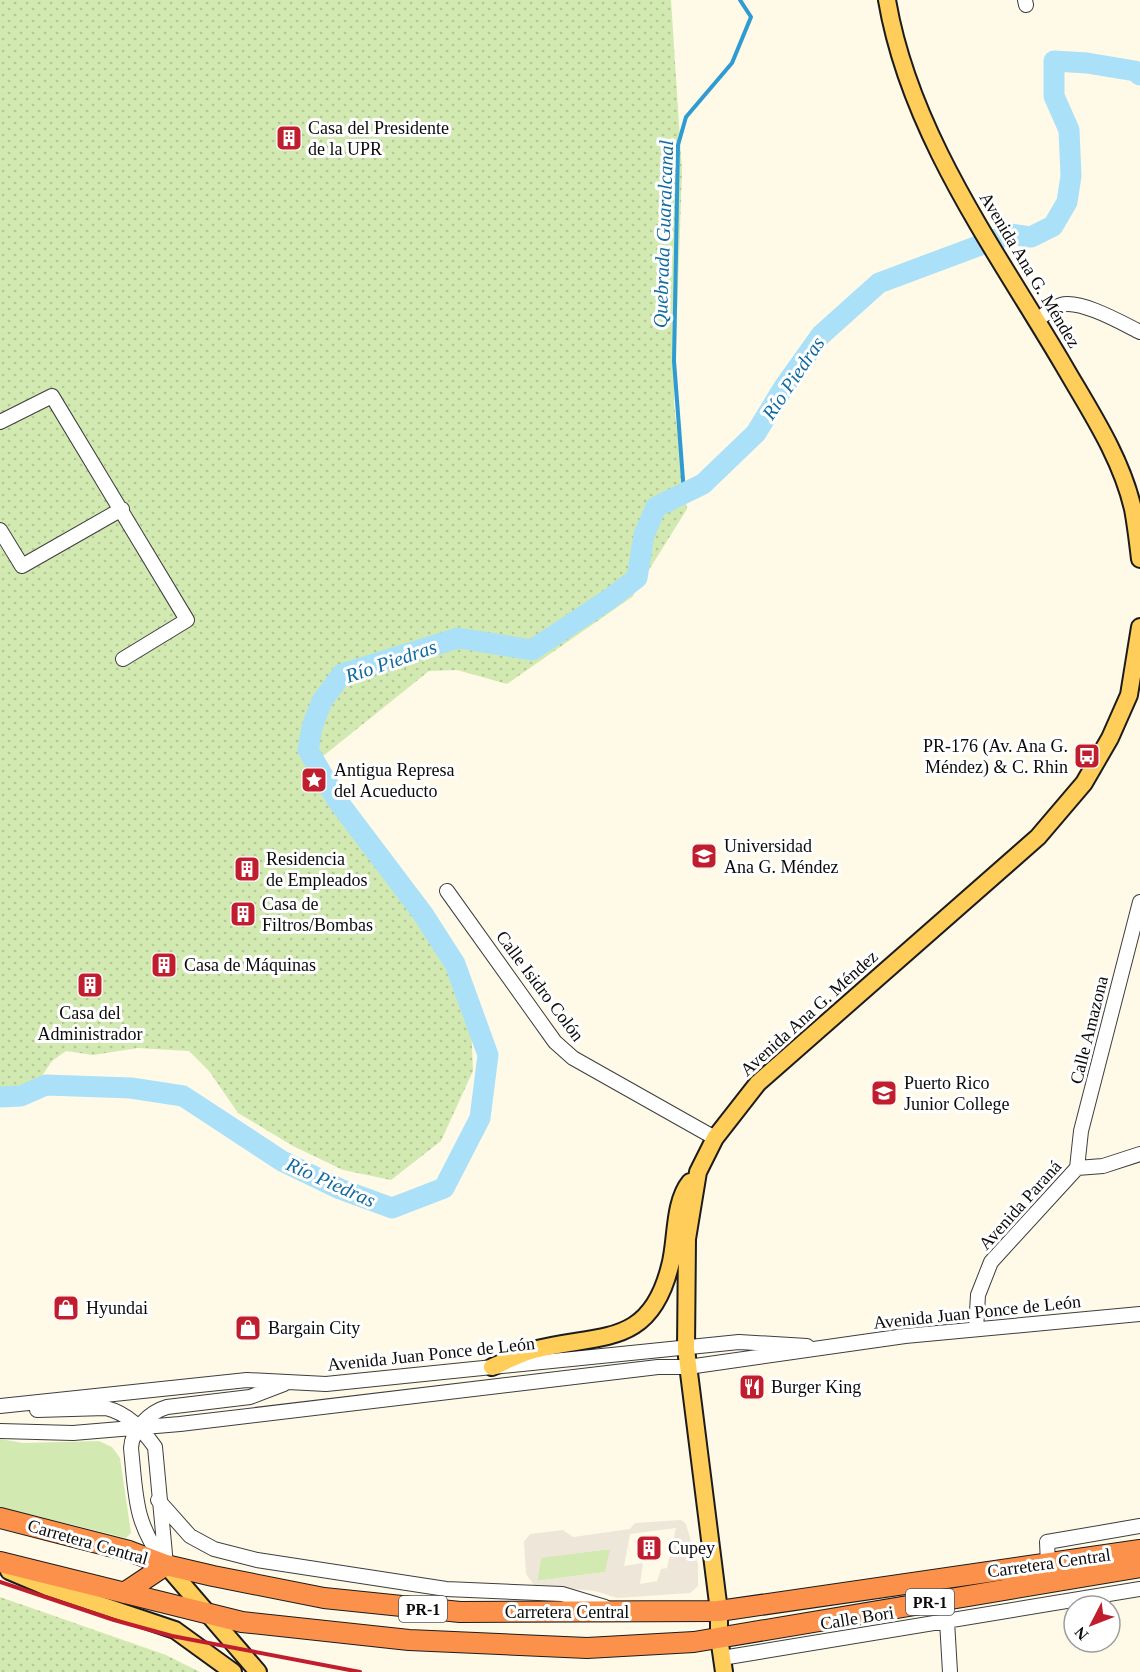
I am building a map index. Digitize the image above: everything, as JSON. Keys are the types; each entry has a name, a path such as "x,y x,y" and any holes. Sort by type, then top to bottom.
{"highway":[{"name":"Carretera Central","path":"0,1518 129,1551 166,1565 290,1591 378,1605 459,1612 720,1611 1140,1550"},
{"name":"Carretera Central","path":"0,1562 242,1622 354,1634 507,1645 587,1648 694,1642 1140,1567"},
{"path":"124,1593 166,1565"}],"main road":[{"name":"Avenida Ana G. Méndez","path":"887,0 892,30 915,100 964,197 1107,440 1132,507 1140,559"},
{"name":"Avenida Ana G. Méndez","path":"723,1665 719,1637 720,1611 686,1349 687,1239 698,1172 715,1138 758,1083 1038,837 1084,783 1110,738 1129,695 1140,627"},
{"path":"492,1367 530,1352 601,1339 633,1327 647,1316 664,1289 686,1188 698,1172"},
{"path":"166,1565 258,1672"},
{"path":"0,1567 47,1587 175,1630 233,1672"}],"street":[{"path":"1037,320 1061,305 1073,304 1102,314 1140,332"},
{"path":"0,422 52,396 188,620 123,659"},
{"path":"0,530 22,566 122,509"},
{"name":"Calle Isidro Colón","path":"447,891 555,1042 573,1058 715,1138"},
{"name":"Calle Amazona","path":"1077,1168 1082,1131 1140,902"},
{"name":"Avenida Paraná","path":"976,1329 978,1293 991,1262 1077,1168 1103,1166 1140,1154"},
{"name":"Avenida Juan Ponce de León","path":"0,1431 73,1433 330,1408 658,1367 688,1367 819,1347 976,1329 1140,1314"},
{"name":"Avenida Juan Ponce de León","path":"1,1406 247,1380 326,1384 739,1342 819,1347"},
{"name":"Avenida Juan Ponce de León","path":"658,1367 677,1360 686,1349"},
{"path":"166,1565 149,1543 138,1516 131,1448 132,1439 140,1427 158,1410 167,1407 250,1397 292,1381"},
{"path":"1,1406 21,1410 106,1408 116,1411 140,1427 155,1447 158,1500 165,1532 166,1565"},
{"path":"158,1500 190,1536 214,1549 257,1560 446,1589 562,1594 622,1611"},
{"path":"1048,1564 1047,1542 1140,1527"},
{"name":"Calle Bori","path":"723,1665 947,1621 1140,1589"},
{"path":"947,1621 950,1672"}],"green space":[{"path":"0,0 671,0 682,171 674,404 687,509 632,597 507,684 457,670 429,671 317,761 323,774 428,914 470,993 473,1071 441,1141 391,1180 343,1170 293,1146 238,1113 209,1071 189,1051 138,1048 93,1055 66,1051 52,1061 23,1104 0,1092"},
{"path":"0,1439 23,1443 99,1441 112,1447 120,1458 131,1533 126,1538 0,1507"},
{"path":"611,1549 606,1572 537,1581 541,1557"},
{"path":"0,1597 166,1655 200,1672 0,1672"}],"shaded area":[{"path":"681,1520 686,1524 698,1565 698,1586 690,1593 617,1598 595,1591 534,1585 526,1574 524,1542 530,1534 563,1530 573,1537 630,1529 635,1523","holes":["676,1528 667,1568 661,1569 657,1581 640,1584 643,1563 624,1566 630,1534","610,1549 605,1572 537,1581 541,1558"]}],"waterway":[{"name":"Quebrada Guaralcanal","path":"684,493 674,361 678,145 686,117 732,63 751,17 740,0"},
{"name":"Río Piedras","path":"0,1097 21,1096 46,1085 131,1088 183,1096 282,1161 340,1189 392,1208 444,1188 480,1118 488,1055 455,964 423,914 337,800 308,750 312,727 322,701 342,674 458,638 532,650 637,578 644,535 656,507 703,484 756,433 784,387 821,335 879,283 1010,234 1031,237 1053,226 1067,202 1071,176 1069,130 1054,96 1054,61 1087,63 1135,71 1140,75"}],"railway":[{"path":"0,1582 114,1620 172,1636 360,1672"}],"place":[{"name":"Casa del Presidente de la UPR","path":"289,138"},
{"name":"PR-176 (Av. Ana G. Méndez) & C. Rhin","path":"1087,756"},
{"name":"Antigua Represa del Acueducto","path":"314,780"},
{"name":"Universidad Ana G. Méndez","path":"704,856"},
{"name":"Residencia de Empleados","path":"247,869"},
{"name":"Casa de Filtros/Bombas","path":"243,914"},
{"name":"Casa de Máquinas","path":"164,965"},
{"name":"Casa del Administrador","path":"90,985"},
{"name":"Puerto Rico Junior College","path":"884,1093"},
{"name":"Hyundai","path":"66,1308"},
{"name":"Bargain City","path":"248,1328"},
{"name":"Burger King","path":"752,1387"},
{"name":"Cupey","path":"649,1548"}]}
